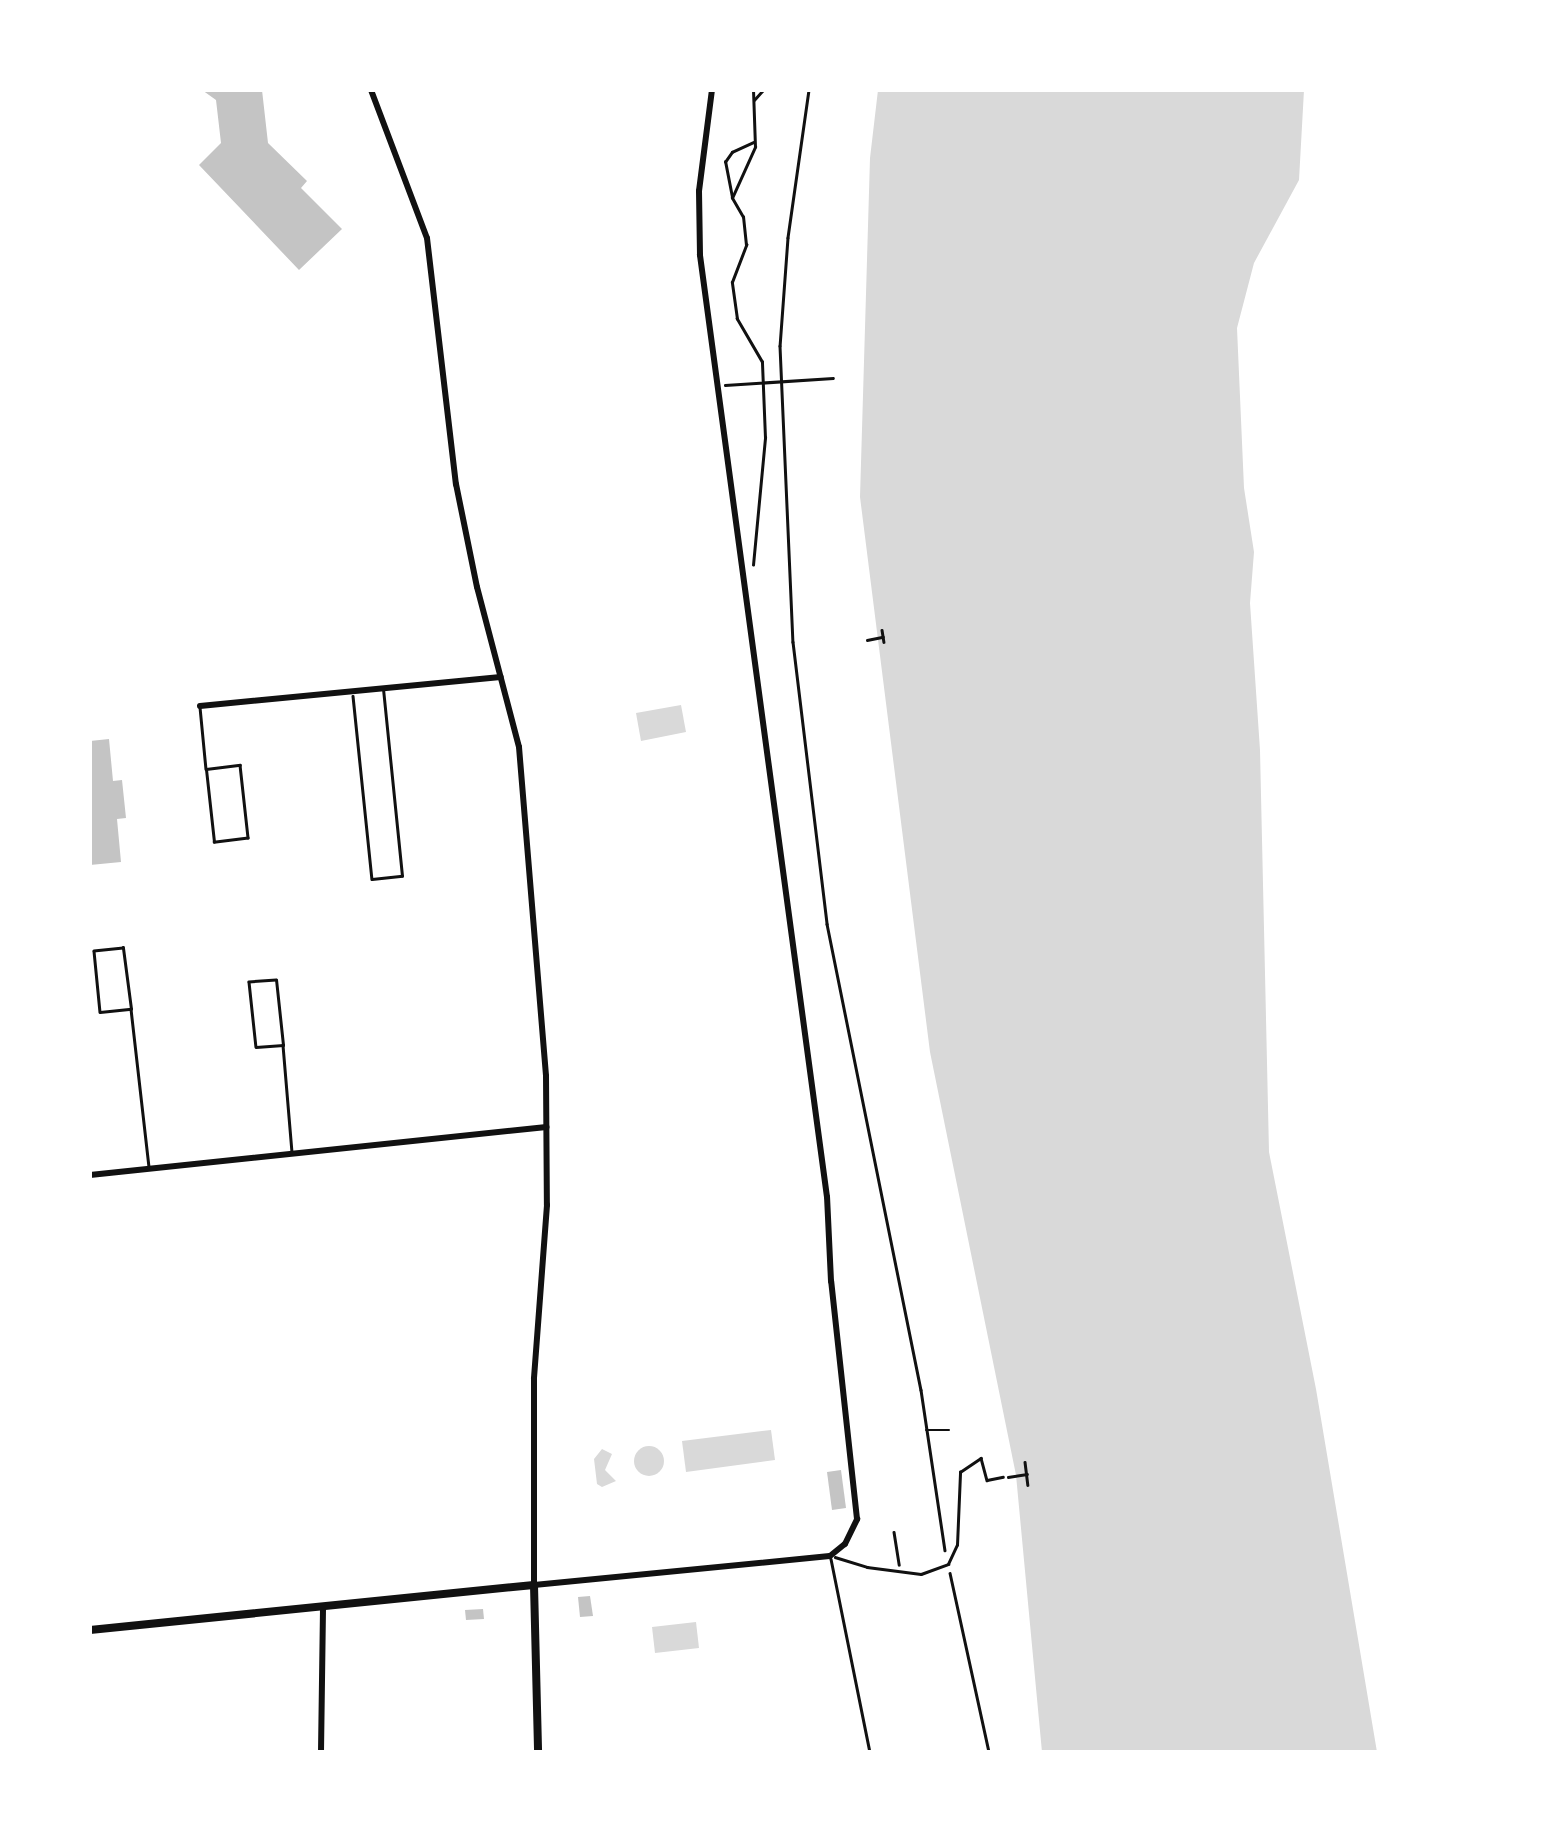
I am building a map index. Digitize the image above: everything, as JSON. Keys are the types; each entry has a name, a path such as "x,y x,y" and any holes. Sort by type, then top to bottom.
{"street":[{"path":"370,90 428,238 456,484 519,747 544,1034 548,1205 534,1379 538,1752"},
{"path":"90,1630 830,1556 846,1544 858,1518 830,1281 828,1197 716,386 699,216 712,90"},
{"path":"200,706 501,676"},
{"path":"90,1174 546,1126"},
{"path":"320,1752 323,1606"}],"lane":[{"path":"353,691 372,879 402,876 382,688"},
{"path":"200,706 206,769 214,842 248,838 240,765 206,769"},
{"path":"131,1009 100,1012 94,951 124,948 131,1009 149,1168"},
{"path":"282,1045 256,1047 249,982 276,980 282,1045 292,1154"},
{"path":"870,1752 830,1556 921,1574 948,1564 957,1545 960,1472 982,1458 986,1480 1003,1478"}],"path":[{"path":"732,198 755,141 753,90"},
{"path":"752,102 763,90"},
{"path":"809,90 786,253 780,380 793,642 826,924 926,1430 948,1564 989,1752"},
{"path":"744,573 752,571 764,438 763,382 762,362 737,318 732,282 746,245 743,218 732,198 725,162 732,152 755,141"},
{"path":"716,386 834,378"},
{"path":"867,640 883,639 882,630"},
{"path":"926,1430 949,1430"},
{"path":"1024,1462 1028,1485"},
{"path":"1016,1475 1026,1474"},
{"path":"894,1532 898,1572"}],"shaded area":[{"path":"878,90 1304,90 1299,180 1254,263 1237,328 1244,488 1254,552 1250,603 1260,750 1269,1152 1316,1389 1377,1752 1042,1752 1016,1475 930,1052 860,497 870,158"},
{"path":"681,705 686,732 641,741 636,713"},
{"path":"771,1430 775,1460 686,1472 682,1441"},
{"path":"649,1446 663,1455 664,1461 655,1475 649,1476 635,1467 634,1461 643,1447"},
{"path":"602,1449 612,1454 605,1470 616,1481 602,1487 597,1484 594,1459"},
{"path":"696,1622 699,1648 655,1653 652,1627"}],"building":[{"path":"202,90 262,90 268,143 307,181 301,188 342,229 299,270 199,165 221,143 216,100"},
{"path":"109,739 113,781 122,780 126,818 117,819 121,862 90,865 90,741"},
{"path":"841,1470 846,1508 832,1510 827,1472"},
{"path":"590,1596 593,1616 580,1617 578,1597"},
{"path":"483,1609 484,1619 466,1620 465,1610"}]}
